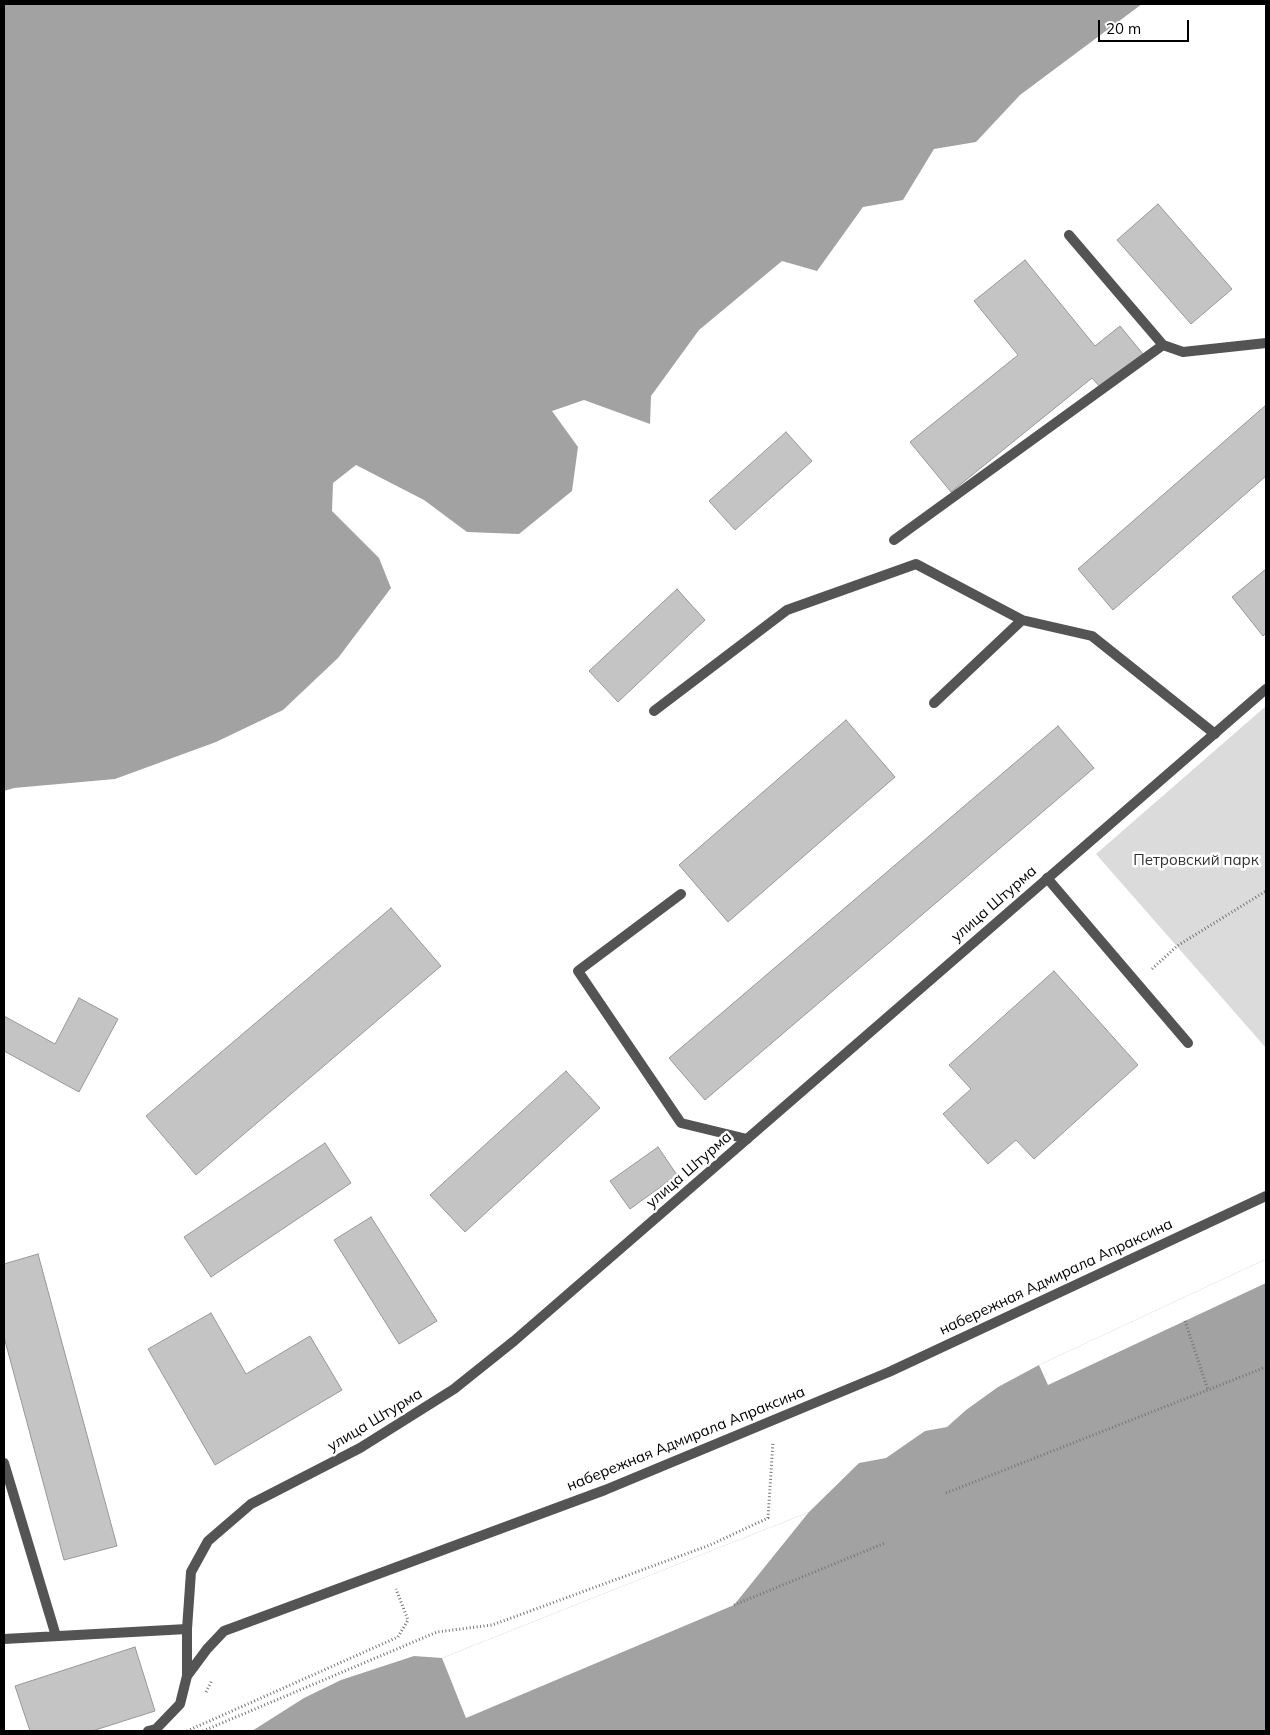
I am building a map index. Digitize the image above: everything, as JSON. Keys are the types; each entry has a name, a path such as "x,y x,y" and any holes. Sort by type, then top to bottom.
{"street":[{"path":"1069,236 1163,345 1183,352 1266,343"},
{"path":"894,540 1163,345"},
{"path":"654,711 787,610 916,564 1022,620 1092,636 1215,734"},
{"path":"934,703 1022,620"},
{"name":"улица Штурма","path":"187,1676 187,1629 191,1572 208,1541 251,1504 360,1448 454,1389 514,1341 1266,689"},
{"path":"1047,878 1188,1043"},
{"path":"681,894 578,971 682,1122 747,1139"},
{"name":"набережная Адмирала Апраксина","path":"148,1731 156,1729 180,1704 187,1676 207,1649 224,1632 605,1490 889,1372 1266,1196"},
{"path":"4,1463 56,1636"},
{"path":"4,1639 187,1629"}],"path":[{"path":"1137,983 1177,946 1266,892"},
{"path":"1185,1321 1208,1390"},
{"path":"946,1493 1266,1367"},
{"path":"203,1731 437,1632 492,1625 710,1545 768,1518 773,1441"},
{"path":"734,1606 885,1542"},
{"path":"187,1731 398,1637 408,1620 393,1581"}],"green space":[{"name":"Петровский парк","path":"1266,706 1266,1048 1096,854"}],"shaded area":[{"path":"4,4 1142,4 1020,95 976,142 934,149 903,200 863,207 817,271 782,261 699,330 651,396 650,424 584,400 552,411 578,447 572,491 519,534 467,532 424,500 356,465 333,483 332,511 379,558 391,588 338,658 283,710 216,742 115,779 14,788 4,791"},
{"path":"1266,1259 1266,1731 252,1731 304,1698 341,1680 414,1656 442,1658 809,1512 859,1463 886,1458 925,1431 947,1427 966,1410 998,1387 1039,1365"}],"pier":[{"path":"1266,1259 1266,1283 1048,1385 1039,1365"},
{"path":"809,1512 734,1605 466,1718 442,1658"}],"building":[{"path":"1158,204 1232,289 1191,324 1117,240"},
{"path":"1025,260 1095,346 1120,326 1143,354 1101,388 1092,378 951,492 910,442 1018,355 974,301"},
{"path":"1266,405 1266,476 1113,610 1078,569"},
{"path":"786,432 812,461 735,530 709,501"},
{"path":"1266,569 1266,633 1263,636 1232,597"},
{"path":"677,589 705,620 618,702 589,671"},
{"path":"846,720 895,777 728,922 679,865"},
{"path":"1058,726 1094,768 705,1100 669,1058"},
{"path":"391,908 441,966 196,1175 146,1116"},
{"path":"1054,971 1138,1065 1034,1159 1016,1140 988,1164 943,1114 971,1089 949,1065"},
{"path":"79,998 118,1019 79,1092 4,1051 4,1016 55,1044"},
{"path":"566,1071 600,1108 465,1232 430,1195"},
{"path":"325,1143 351,1183 211,1277 184,1237"},
{"path":"658,1147 677,1175 630,1209 610,1181"},
{"path":"371,1217 437,1321 399,1344 334,1240"},
{"path":"38,1254 117,1546 64,1560 4,1337 4,1264"},
{"path":"211,1313 246,1374 310,1336 342,1390 215,1465 148,1349"},
{"path":"135,1647 155,1711 92,1731 30,1731 15,1686"}]}
